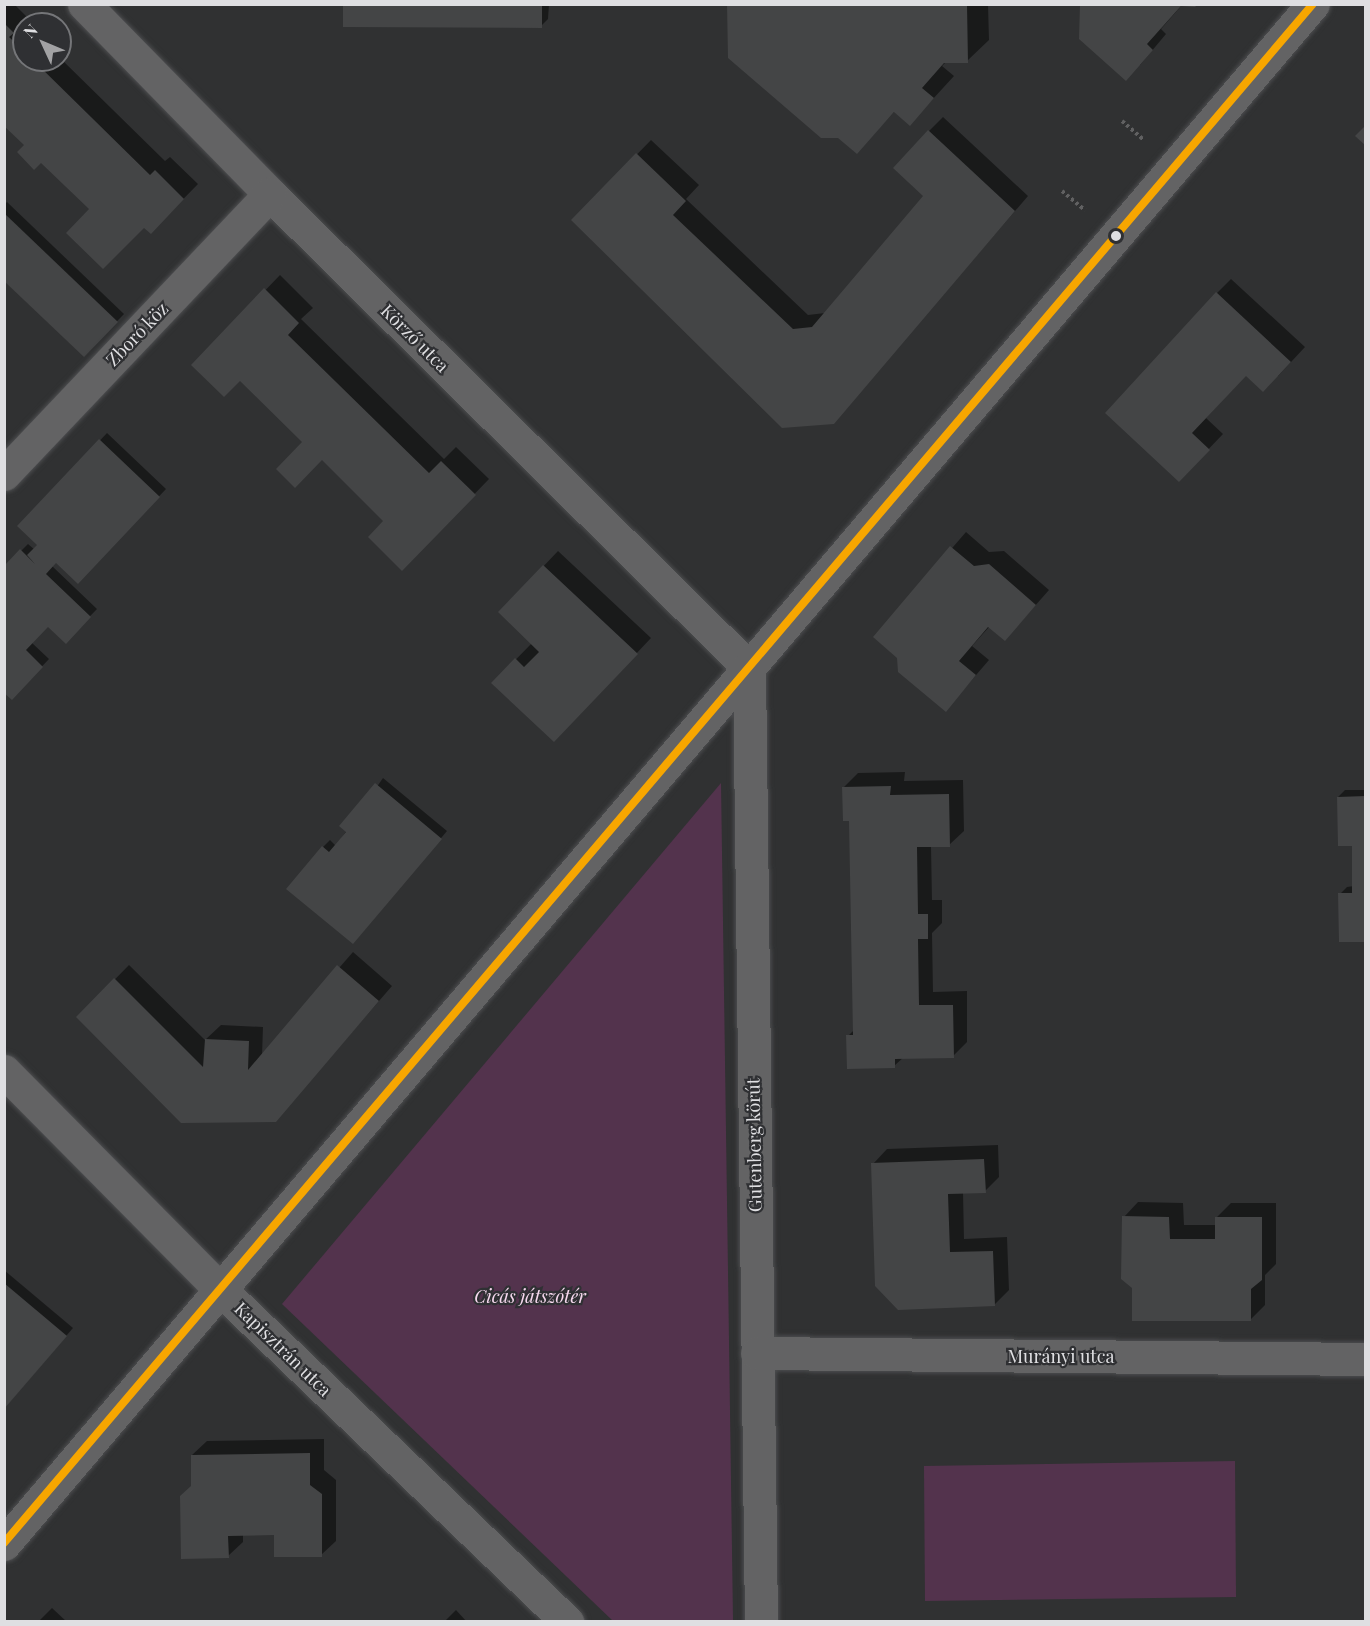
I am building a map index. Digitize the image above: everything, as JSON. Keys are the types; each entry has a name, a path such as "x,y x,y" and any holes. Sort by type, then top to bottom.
{"street":[{"name":"Körző utca","path":"84,4 270,194 749,668"},
{"path":"4,1544 1313,4"},
{"name":"Zboró köz","path":"4,474 270,194"},
{"name":"Gutenberg körút","path":"749,668 761,1622"},
{"name":"Kapisztrán utca","path":"4,1071 221,1290 567,1622"},
{"name":"Murányi utca","path":"757,1353 1365,1359"}],"path":[{"path":"1122,121 1147,142"},
{"path":"1062,191 1087,212"}],"green space":[{"name":"Cicás játszótér","path":"721,783 733,1621 613,1621 282,1304"},
{"path":"1235,1461 1236,1597 925,1601 924,1466"}],"building":[{"path":"343,4 542,4 542,28 343,27"},
{"path":"727,4 967,4 968,63 944,63 922,88 934,98 910,126 894,112 857,154 838,138 821,138 728,58"},
{"path":"1080,4 1198,4 1195,7 1181,6 1147,44 1153,50 1126,81 1079,39"},
{"path":"4,23 12,31 9,37 12,40 12,72 45,72 150,175 155,170 184,199 151,234 144,228 103,269 66,233 89,209 41,163 34,170 17,152 24,145 4,126"},
{"path":"1366,125 1366,146 1355,136"},
{"path":"928,130 1015,211 834,424 782,428 571,220 636,153 686,201 673,215 793,329 812,327 923,196 893,168"},
{"path":"4,213 118,322 84,357 4,281"},
{"path":"264,288 299,323 288,335 429,473 441,461 476,495 402,571 368,537 383,521 322,460 295,488 276,469 302,442 240,381 224,397 191,365"},
{"path":"1216,292 1291,362 1263,392 1246,376 1192,433 1210,450 1179,482 1105,413"},
{"path":"99,439 160,497 78,584 56,563 46,574 91,617 66,644 48,627 26,650 43,667 12,700 4,693 4,566 20,549 35,564 27,555 37,545 17,526"},
{"path":"950,546 974,566 989,564 1036,605 1005,641 988,627 959,661 976,675 946,712 898,672 897,658 873,637"},
{"path":"543,565 638,654 554,742 491,683 515,658 524,667 539,652 498,612"},
{"path":"375,783 442,839 353,944 286,889 322,846 329,852 346,832 339,826"},
{"path":"891,786 890,795 949,794 950,847 917,847 918,914 928,914 928,939 918,939 919,1005 953,1005 954,1058 895,1059 895,1068 847,1069 846,1035 853,1035 849,821 843,821 842,787"},
{"path":"1366,796 1366,942 1339,942 1338,893 1352,893 1352,846 1338,846 1337,797"},
{"path":"337,965 379,1001 276,1122 181,1123 76,1017 114,978 203,1067 205,1039 249,1041 248,1070"},
{"path":"984,1159 986,1193 948,1194 950,1252 993,1251 995,1306 898,1310 875,1286 871,1163"},
{"path":"1122,1216 1169,1217 1170,1239 1215,1239 1215,1217 1262,1217 1262,1280 1251,1289 1251,1321 1132,1321 1132,1288 1121,1279"},
{"path":"4,1283 67,1336 4,1409"},
{"path":"310,1453 310,1485 322,1494 322,1557 274,1557 274,1535 228,1536 229,1558 181,1559 180,1496 191,1486 191,1455"}],"transit line":[{"path":"4,1543 1313,4"}]}
